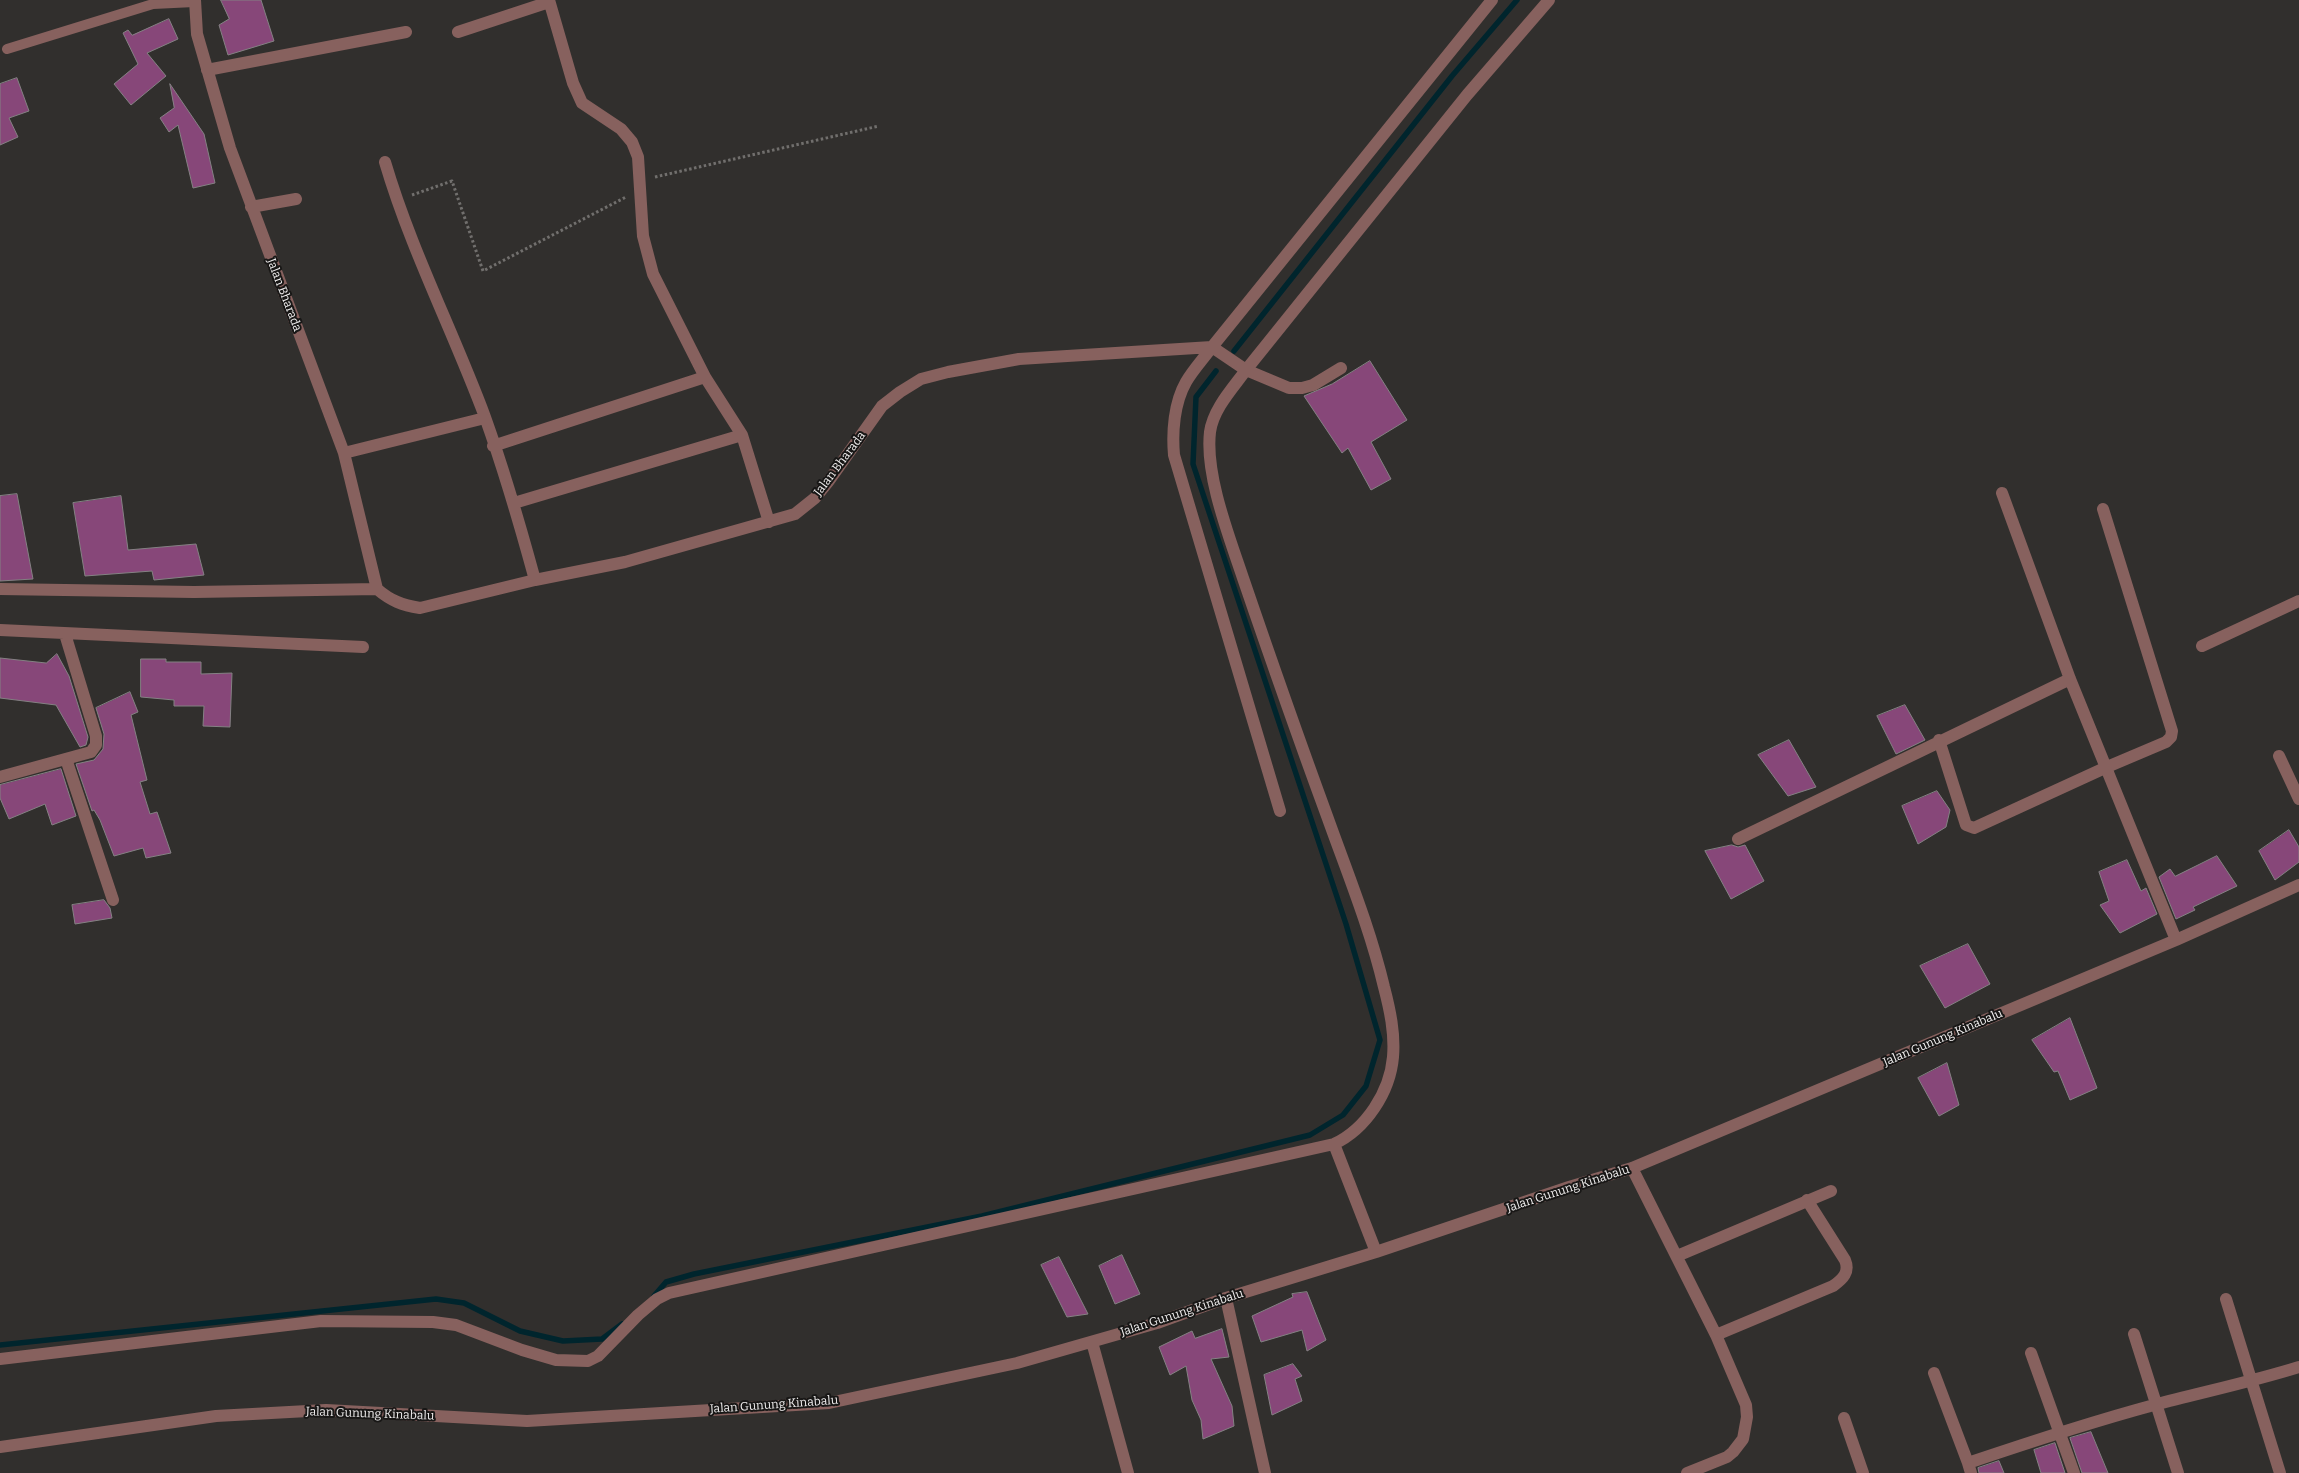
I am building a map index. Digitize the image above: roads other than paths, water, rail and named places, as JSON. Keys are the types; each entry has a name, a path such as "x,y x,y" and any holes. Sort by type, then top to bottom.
{"street":[{"path":"1280,811 1174,455 1172,436 1177,410 1186,383 1216,350 1492,0"},
{"path":"0,1359 320,1321 456,1324 522,1350 556,1360 588,1361 598,1356 638,1315 669,1293 1334,1144 1345,1139 1361,1127 1381,1095 1393,1056 1392,1018 1373,942 1294,725 1232,545 1215,486 1209,442 1210,428 1241,367 1467,95 1549,0"},
{"name":"Jalan Bharada","path":"194,1 197,34 230,148 344,453 377,589 392,601 420,608 535,580 625,562 795,514 814,498 882,406 921,379 1019,359 1216,350"},
{"path":"458,32 549,1 573,83 582,104 621,129 632,142 638,158 643,236 654,274 705,377 742,435 769,522"},
{"path":"207,70 406,32"},
{"path":"385,162 397,200 485,418 514,503 535,580"},
{"path":"252,207 296,199"},
{"path":"1216,350 1241,367 1281,385 1302,388 1313,385 1341,368"},
{"path":"493,446 705,377"},
{"path":"344,453 485,418"},
{"path":"514,503 742,435"},
{"path":"2002,493 2070,679 2176,940"},
{"path":"1939,740 1966,825 1970,828 1980,826 2106,766 2166,742 2172,734 2103,509"},
{"path":"0,589 194,592 377,589"},
{"path":"2202,646 2299,601"},
{"path":"0,630 363,647"},
{"path":"0,777 91,752 96,745 96,736 65,634"},
{"path":"1738,839 1939,740 2070,679"},
{"path":"2278,756 2299,799"},
{"path":"66,759 113,900"},
{"name":"Jalan Gunung Kinabalu","path":"0,1447 225,1416 326,1410 527,1421 829,1403 1017,1363 1157,1323 1226,1298 1376,1252 1569,1186 1632,1168 2176,940 2299,885"},
{"path":"1334,1144 1376,1252"},
{"path":"1632,1168 1716,1335 1746,1405 1746,1427 1738,1446 1727,1457 1686,1473"},
{"path":"1677,1256 1831,1190"},
{"path":"1716,1335 1833,1286 1847,1272 1845,1260 1808,1200"},
{"path":"1226,1298 1265,1473"},
{"path":"2226,1299 2250,1382 2280,1473"},
{"path":"2134,1334 2178,1473"},
{"path":"1092,1342 1128,1473"},
{"path":"2031,1353 2074,1473"},
{"path":"1934,1373 1969,1468 2060,1431 2250,1382 2299,1367"},
{"path":"1844,1418 1863,1473"}],"lane":[{"path":"7,49 153,4 194,1"}],"waterway":[{"path":"1234,351 1452,76 1517,0"},
{"path":"654,1296 666,1282 694,1274 982,1216 1310,1135 1343,1115 1366,1086 1380,1040 1346,924 1193,464 1196,397 1216,371"},
{"path":"0,1345 436,1299 464,1303 520,1331 563,1341 602,1339 622,1324"}]}
